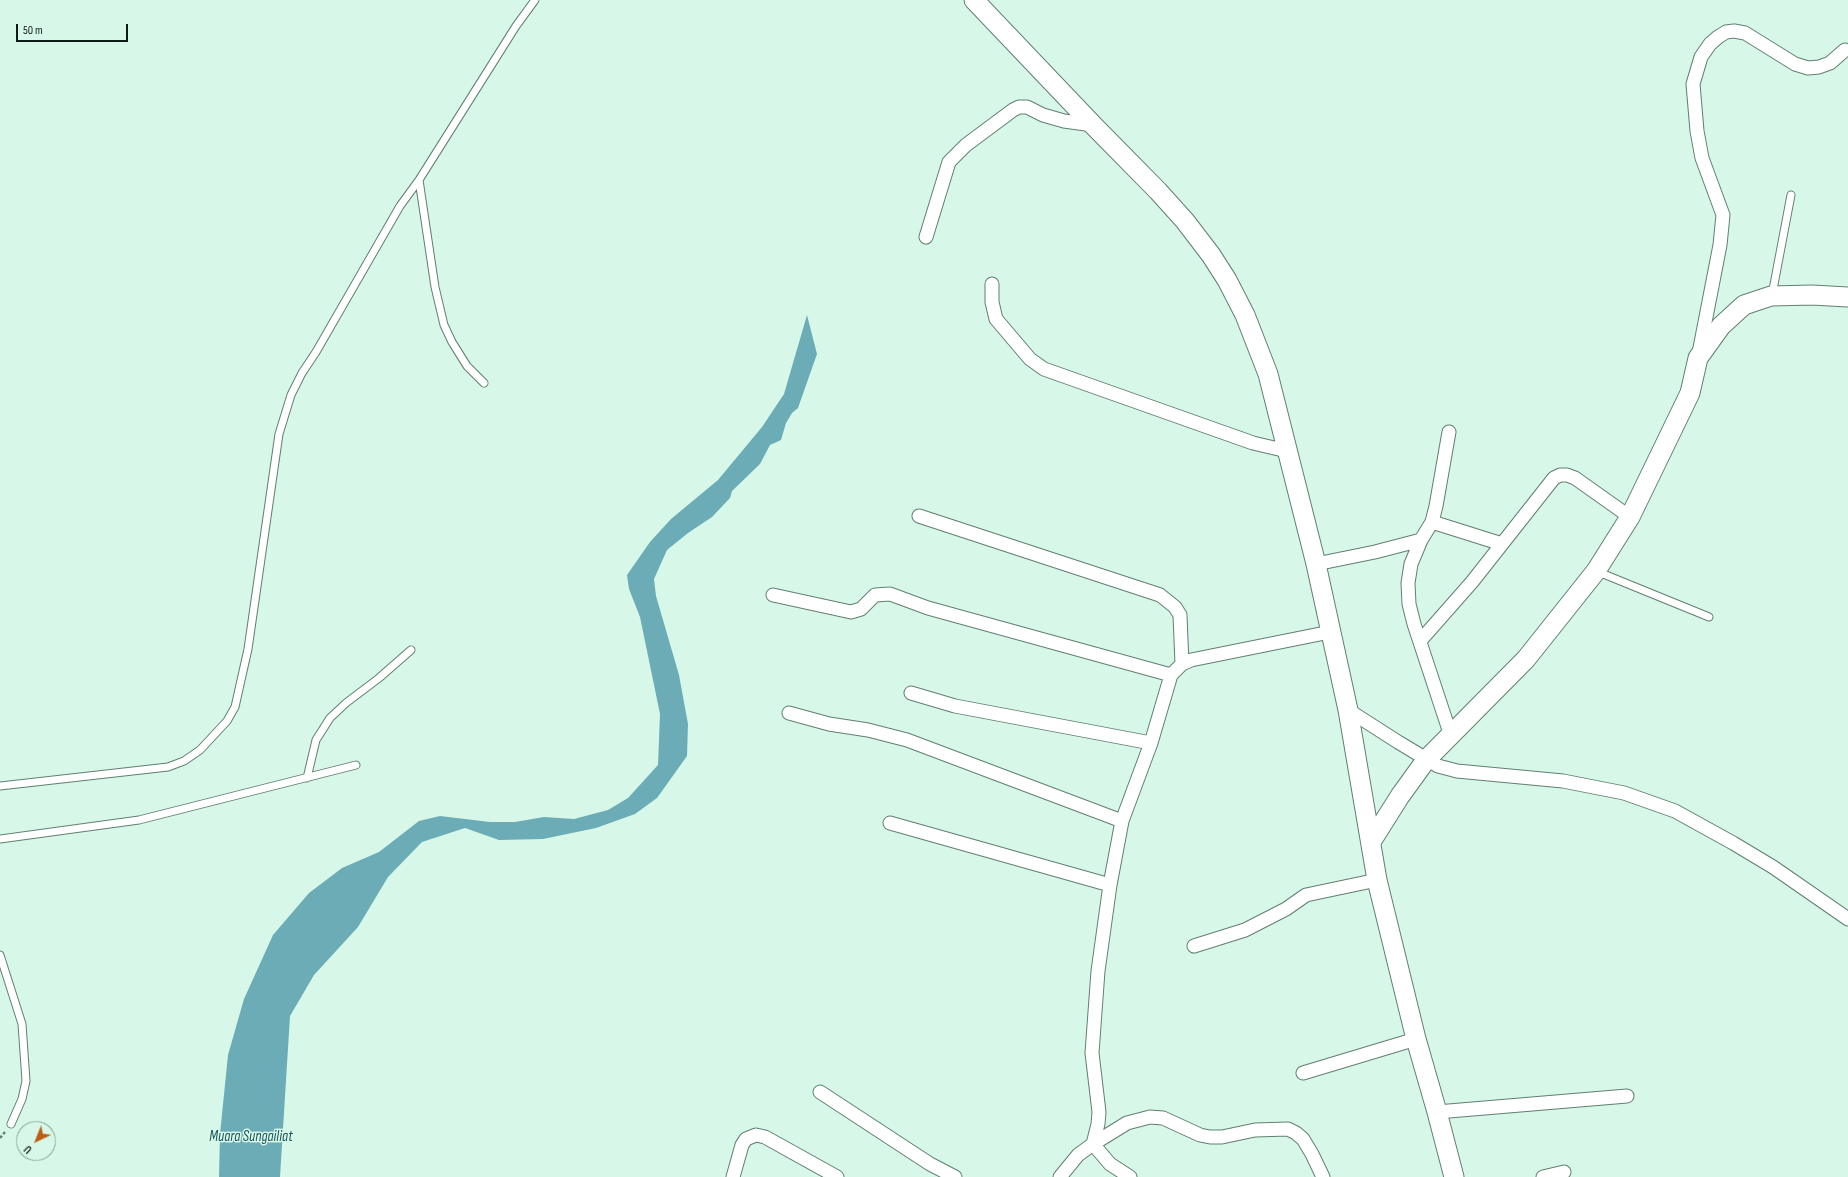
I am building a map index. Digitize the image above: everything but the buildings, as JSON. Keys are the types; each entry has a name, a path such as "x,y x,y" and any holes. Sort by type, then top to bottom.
{"main road":[{"path":"978,4 1185,221 1211,255 1227,280 1245,315 1268,374 1316,564 1348,710 1377,880 1416,1039 1438,1112 1454,1177"},
{"path":"1370,842 1426,760 1526,659 1596,571 1630,517 1690,393 1698,358 1721,326 1744,305 1771,296 1812,295 1848,297"}],"street":[{"path":"1698,358 1720,246 1722,215 1702,158 1696,131 1693,84 1701,57 1710,44 1718,37 1726,32 1734,31 1745,33 1795,64 1808,68 1819,67 1830,62 1845,50"},
{"path":"926,237 949,162 966,145 1013,110 1019,107 1027,107 1043,115 1064,121 1093,126"},
{"path":"992,284 992,302 996,319 1030,359 1044,369 1252,443 1287,451"},
{"path":"1449,432 1432,522 1411,564 1408,583 1409,604 1450,736"},
{"path":"1420,641 1472,582 1549,484 1560,475 1567,475 1575,478 1630,517"},
{"path":"919,516 1160,595 1175,607 1180,615 1182,664"},
{"path":"1432,522 1502,544"},
{"path":"1316,564 1375,552 1422,540"},
{"path":"773,595 851,612 861,609 875,595 890,594 928,608 1171,675"},
{"path":"1093,1144 1098,1124 1099,1112 1092,1053 1098,971 1110,884 1122,821 1151,743 1171,675 1182,664 1191,660 1330,632"},
{"path":"910,693 955,706 1151,743"},
{"path":"1348,710 1426,760 1438,766 1457,771 1563,781 1624,793 1675,811 1773,867 1824,904 1848,919"},
{"path":"789,713 829,724 868,730 907,740 1122,821"},
{"path":"890,823 1110,884"},
{"path":"1194,946 1245,930 1286,909 1306,895 1377,880"},
{"path":"1303,1073 1416,1039"},
{"path":"820,1092 930,1164 955,1177"},
{"path":"1438,1112 1627,1096"},
{"path":"1060,1177 1078,1155 1093,1144 1127,1124 1150,1117 1163,1118 1200,1135 1210,1137 1222,1137 1255,1130 1288,1129 1303,1139 1323,1177"},
{"path":"733,1177 742,1145 746,1140 756,1135 765,1137 837,1177"},
{"path":"1093,1144 1110,1164 1130,1177"},
{"path":"1543,1177 1564,1172"}],"lane":[{"path":"0,786 168,767 184,760 200,750 227,721 235,707 248,649 279,434 291,395 302,373 316,352 400,206 419,180 516,26 536,0"},
{"path":"419,180 435,287 444,324 452,342 467,366 484,383"},
{"path":"1771,296 1791,195"},
{"path":"1596,571 1709,617"},
{"path":"307,778 316,740 330,718 346,703 379,678 411,650"},
{"path":"0,839 139,820 356,765"},
{"path":"0,955 22,1024 26,1081 22,1099 11,1124"}],"water":[{"name":"Muara Sungailiat","path":"807,315 817,354 798,408 792,413 786,423 781,440 770,445 760,464 732,491 730,498 712,517 688,533 667,550 654,579 656,596 679,675 688,724 687,756 657,798 635,814 596,828 543,839 499,840 465,828 422,842 388,877 358,927 314,975 290,1016 280,1177 219,1177 220,1134 228,1055 244,999 273,935 309,893 342,868 379,852 419,821 440,816 490,822 515,822 544,817 574,819 608,810 628,798 658,765 660,714 640,617 629,589 627,575 650,542 671,519 718,480 762,427 784,394"}]}
